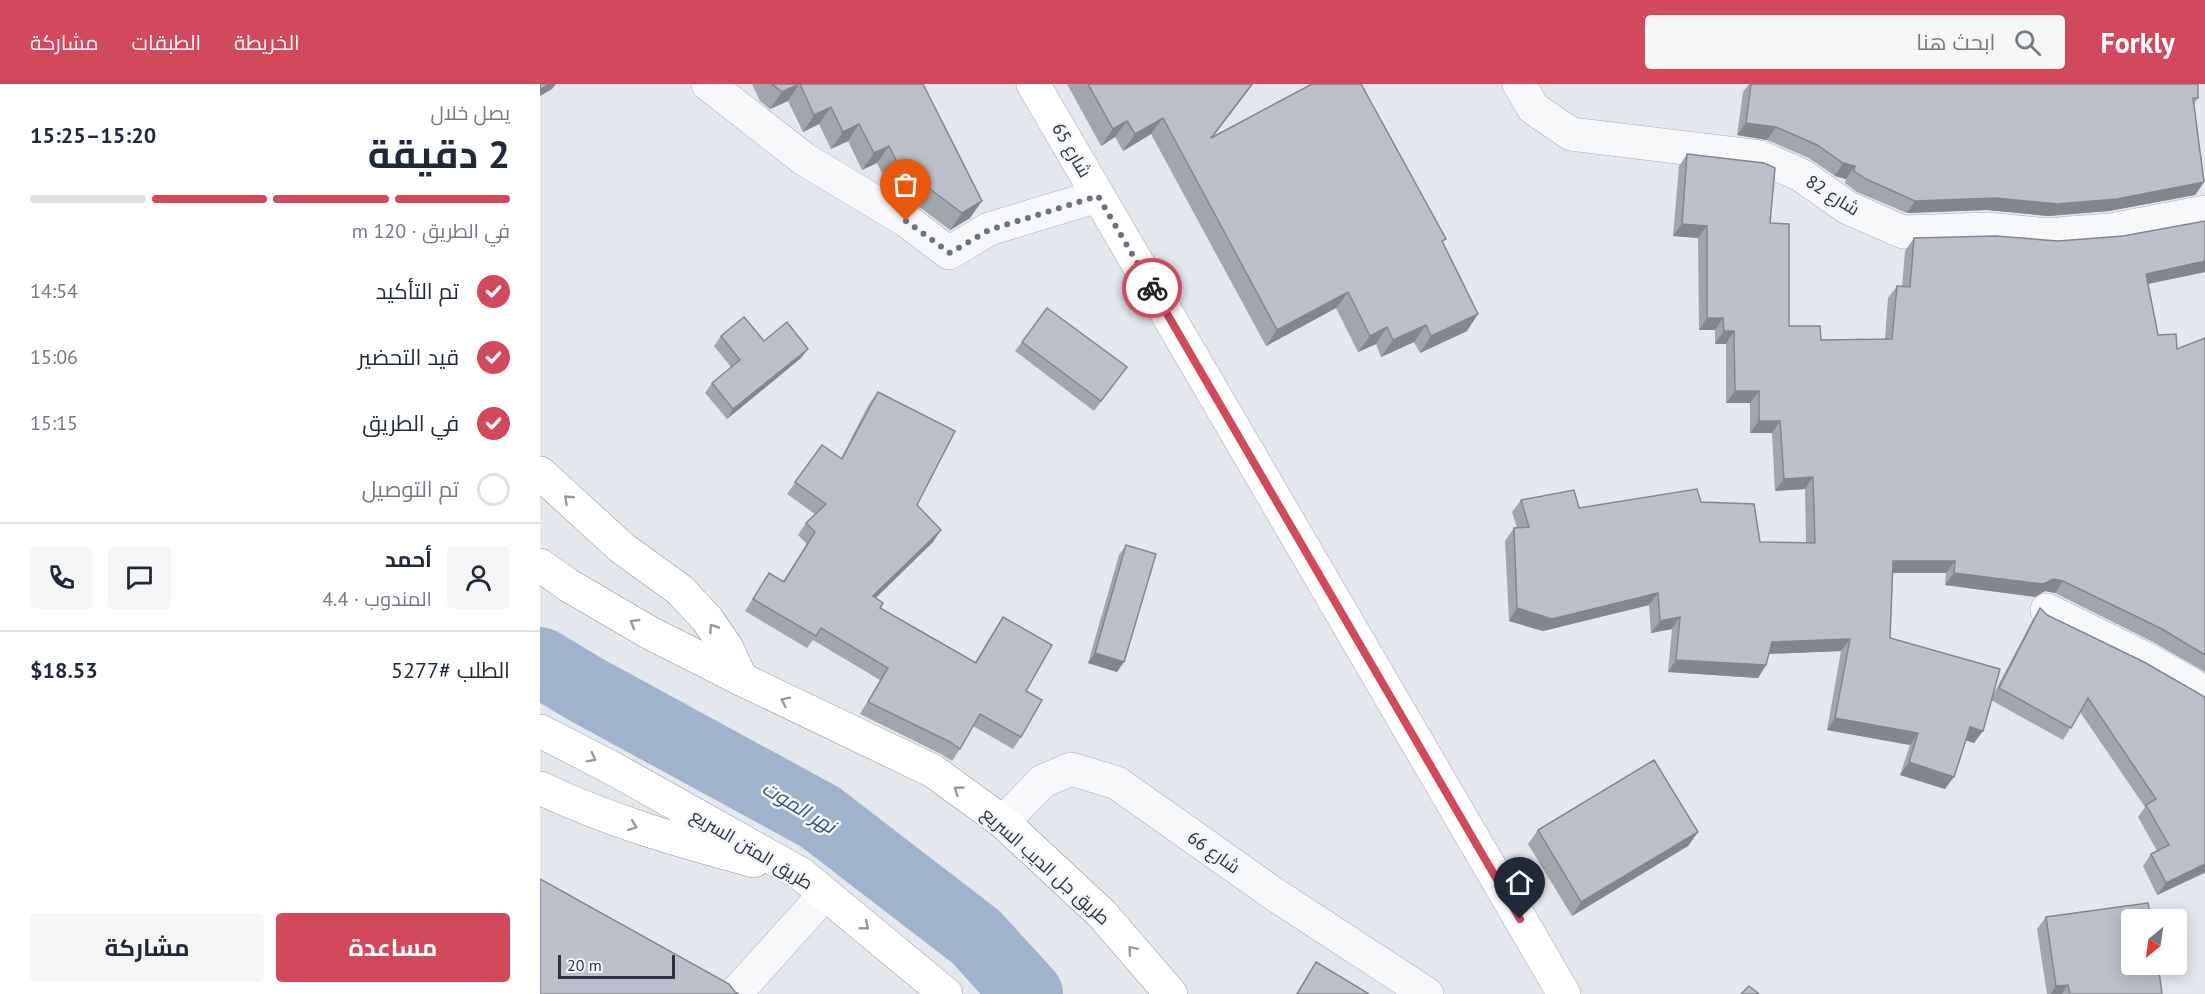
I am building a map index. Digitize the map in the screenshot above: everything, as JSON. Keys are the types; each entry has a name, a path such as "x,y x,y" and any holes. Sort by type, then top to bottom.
{"main road":[{"name":"شارع 65","path":"1033,84 1564,994"},
{"path":"540,473 622,549 680,590 707,619 727,648 741,679"},
{"path":"540,565 568,585 650,633 741,679"},
{"name":"طريق جل الديب السريع","path":"741,679 933,771 1003,822 1102,914 1171,994"},
{"name":"طريق المتن السريع","path":"540,732 612,768 813,884 946,994"},
{"path":"540,788 578,806 656,835 813,884"}],"street":[{"path":"708,84 804,159 906,221 950,253 989,230 1098,196"},
{"name":"شارع 82","path":"1519,84 1533,108 1571,134 1760,157 1801,175 1848,208 1903,232 1988,229 2059,234 2111,230 2205,212"},
{"path":"2047,610 2144,658 2205,694"},
{"name":"شارع 66","path":"1003,822 1043,781 1071,769 1117,783 1274,894 1427,994"},
{"path":"735,994 813,884"}],"building":[{"path":"540,84 550,84 540,89"},
{"path":"772,84 799,84 782,92"},
{"path":"800,84 923,84 982,201 962,213 902,172 889,146 874,153 859,124 843,132 831,107 814,115"},
{"path":"1088,84 1252,84 1211,138 1312,84 1361,84 1446,239 1442,241 1478,314 1431,336 1426,325 1393,340 1387,327 1370,336 1348,292 1277,330 1163,118 1135,134 1127,121 1113,129"},
{"path":"1751,84 2198,84 2198,98 2193,98 2204,182 2117,199 2057,204 1996,198 1915,201 1866,179 1854,171 1855,166 1843,163 1817,145 1776,127 1746,123"},
{"path":"1687,154 1764,163 1775,168 1770,223 1789,224 1789,326 1820,326 1821,340 1892,339 1897,286 1910,287 1914,238 1996,236 2058,241 2123,236 2205,221 2205,261 2146,274 2158,335 2176,334 2177,349 2205,338 2205,655 2162,629 2063,581 2054,579 2043,584 1954,573 1955,561 1893,561 1890,638 2000,669 1983,731 1970,727 1954,777 1909,762 1918,733 1835,718 1850,639 1772,642 1766,665 1676,660 1680,617 1660,621 1658,593 1552,619 1517,608 1514,528 1529,527 1521,500 1574,490 1579,508 1697,489 1701,502 1754,504 1760,542 1815,543 1813,477 1784,479 1780,421 1759,421 1759,391 1735,391 1734,331 1724,331 1723,318 1707,318 1707,226 1682,224"},
{"path":"1047,308 1127,367 1101,401 1022,342"},
{"path":"744,317 764,341 787,322 808,349 733,409 712,383 740,360 721,336"},
{"path":"878,392 955,431 917,505 941,530 873,596 883,603 880,608 976,663 1003,617 1052,645 1026,691 1042,700 1021,737 980,714 960,749 868,702 888,668 821,628 816,636 753,599 769,573 784,582 815,532 806,523 826,504 795,482 822,445 842,459"},
{"path":"1126,545 1156,554 1124,662 1095,653"},
{"path":"2040,608 2047,615 2144,662 2205,697 2205,864 2166,883 2151,854 2169,845 2146,805 2156,799 2088,698 2071,728 1999,688"},
{"path":"1654,760 1698,832 1581,902 1538,830"},
{"path":"540,879 729,984 739,994 540,994"},
{"path":"2148,903 2149,909 2121,909 2121,975 2159,975 2162,994 2070,994 2068,985 2056,986 2046,917"},
{"path":"1316,962 1369,994 1297,994"},
{"path":"1749,986 1759,994 1741,994"}],"waterway":[{"name":"نهر الموت","path":"540,662 585,689 820,817 976,937 1028,994"}],"way so far":[{"path":"906,221 950,253 989,230 1098,196 1152,288"}],"route":[{"path":"1152,288 1520,919"}]}
